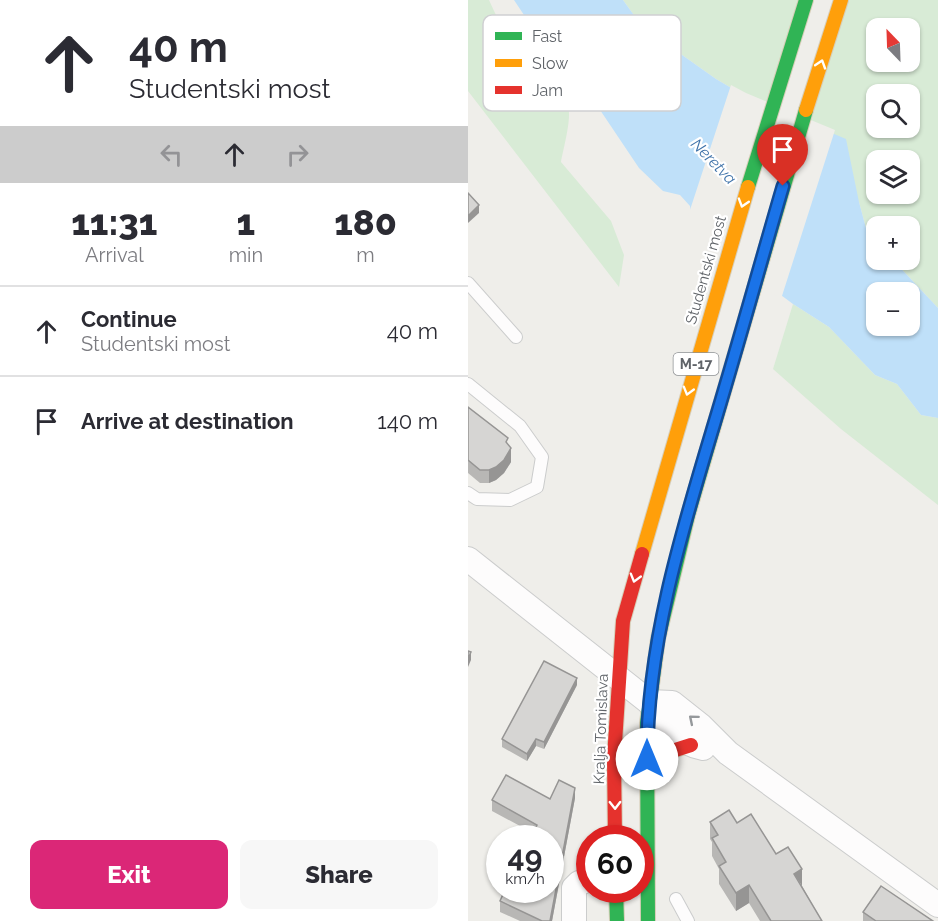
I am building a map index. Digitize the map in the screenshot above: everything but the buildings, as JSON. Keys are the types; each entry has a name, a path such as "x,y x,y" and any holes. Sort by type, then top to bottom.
{"main road":[{"name":"Studentski most","path":"623,621 730,243 806,0"},
{"name":"M-17","path":"648,921 649,702 677,552 802,119 841,0"},
{"name":"Kralja Tomislava","path":"615,825 614,758 623,621"},
{"path":"647,759 691,746"},
{"path":"616,903 616,921"}],"street":[{"path":"468,559 649,702 668,729 691,746 729,753"},
{"path":"649,702 672,703 701,726 729,753 938,905"},
{"path":"574,921 574,888 576,886"}],"lane":[{"path":"468,283 516,337"},
{"path":"468,384 520,426 542,457 537,486 510,500 477,499 468,493"},
{"path":"676,899 688,921"}],"green space":[{"path":"468,0 489,0 496,15 483,15 483,110 468,91"},
{"path":"623,0 806,0 772,107 745,96 681,54 681,15 634,15"},
{"path":"841,0 938,0 938,308 920,289 920,282 914,282 902,270 920,270 920,216 866,216 866,228 859,202 802,119"},
{"path":"483,111 569,111 561,162 611,221 624,255 619,287"},
{"path":"793,304 829,327 875,375 897,384 921,415 938,418 938,505 841,429 773,369"}],"water":[{"path":"514,0 623,0 634,15 524,15"},
{"name":"Neretva","path":"681,54 745,96 846,139 866,228 866,270 902,270 914,282 866,282 866,336 920,336 920,289 938,308 938,418 921,415 897,384 875,375 829,327 793,304 708,241 692,222 690,206 680,195 663,191 639,168 601,111 681,111"}],"pier":[{"path":"731,85 835,130 781,299 706,244 689,223 688,216"}],"traffic: fast":[{"path":"748,187 806,0"},
{"path":"648,921 647,723 658,639 688,515 806,110"},
{"path":"616,903 617,921"}],"traffic: slow":[{"path":"806,110 841,0"},
{"path":"642,554 748,187"}],"traffic: jam":[{"path":"615,825 614,758 623,621 642,554"},
{"path":"647,759 691,745"}],"route":[{"path":"647,759 649,702 679,541 783,186"}]}
